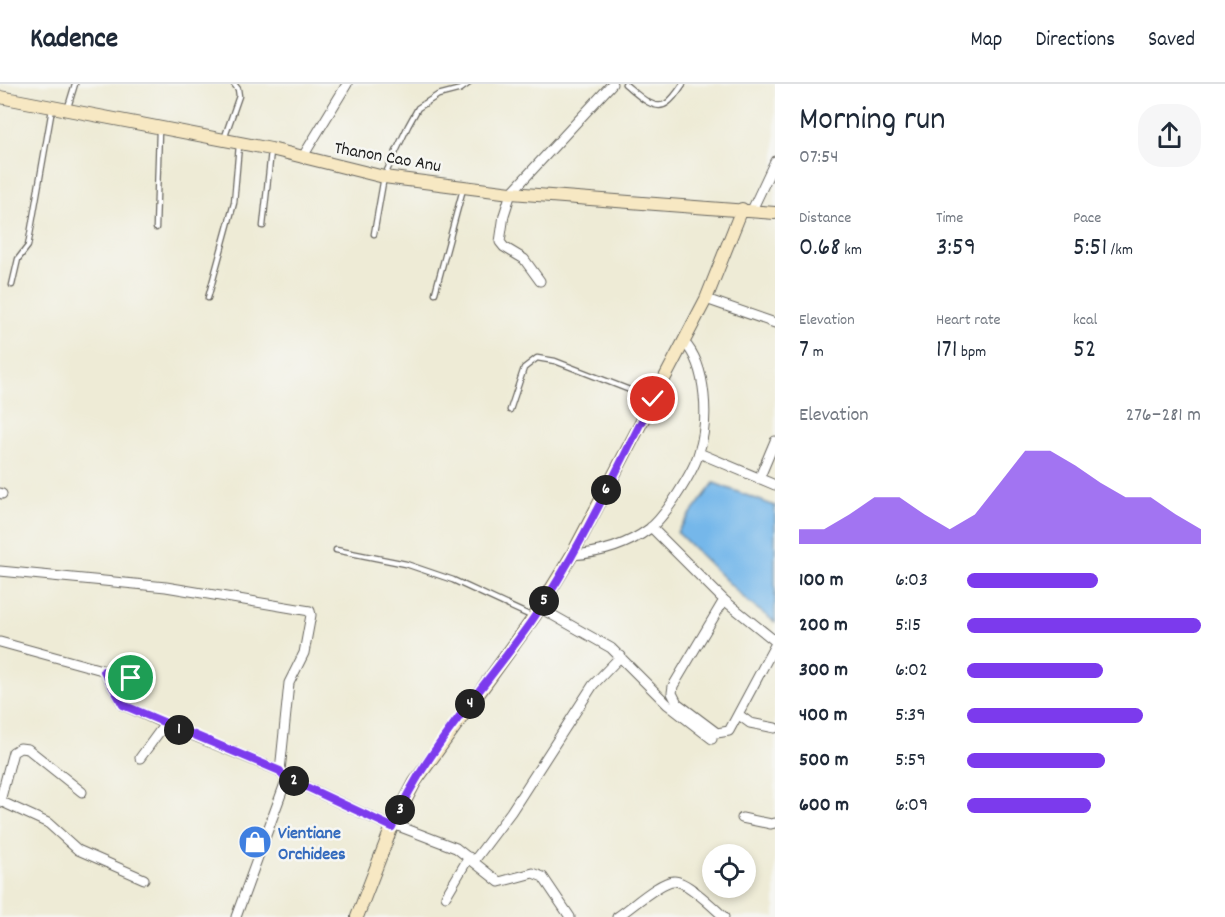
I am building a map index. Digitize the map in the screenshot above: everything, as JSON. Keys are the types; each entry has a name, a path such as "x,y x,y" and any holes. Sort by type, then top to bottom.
{"street":[{"path":"302,158 346,84"},
{"path":"540,282 524,259 500,242 504,215 511,193 612,84"},
{"name":"Thanon Cao Anu","path":"0,97 271,148 302,158 384,177 511,193 775,213"},
{"path":"357,917 403,802 433,755 537,613 572,555 706,299 747,210 775,161"},
{"path":"706,299 775,323"},
{"path":"572,555 610,550 651,527 663,514 692,469 699,453 704,414 702,383 695,358 684,342"},
{"path":"759,479 775,441"},
{"path":"699,453 775,485"},
{"path":"651,527 724,600 775,643 729,731 717,733 677,702 672,693 673,686 724,600"},
{"path":"0,571 166,587 310,611 304,653 289,683 283,775 236,917"},
{"path":"537,613 611,648 668,705 712,739"},
{"path":"0,642 131,678"},
{"path":"446,897 472,859 523,795 593,685 621,656"},
{"path":"104,671 123,705 393,826 456,848 500,882 533,873 538,874 543,877 570,917"},
{"path":"739,715 750,723 775,728"},
{"path":"140,758 165,724"},
{"path":"82,792 28,749 20,748 13,752 0,801 48,824 78,850 144,879"},
{"path":"742,818 775,823"},
{"path":"617,917 662,885 673,881 683,883 724,917"}],"lane":[{"path":"67,110 75,84"},
{"path":"224,139 239,96 234,84"},
{"path":"374,234 384,177 418,108 438,95 461,89 468,84"},
{"path":"625,84 649,103 659,106 667,104 683,84"},
{"path":"12,285 18,259 28,246 52,107"},
{"path":"156,228 159,128"},
{"path":"208,298 234,203 240,142"},
{"path":"263,226 271,148"},
{"path":"435,293 464,186"},
{"path":"510,410 524,368 537,358 555,361 653,399"},
{"path":"336,549 406,564 537,613"}],"water":[{"path":"714,483 775,506 775,622 748,602 677,532"}],"place":[{"name":"Vientiane Orchidees","path":"255,842"}],"route":[{"path":"131,678 104,671 123,705 280,771 283,776 392,827 403,802 433,755 557,582 653,399"}]}
